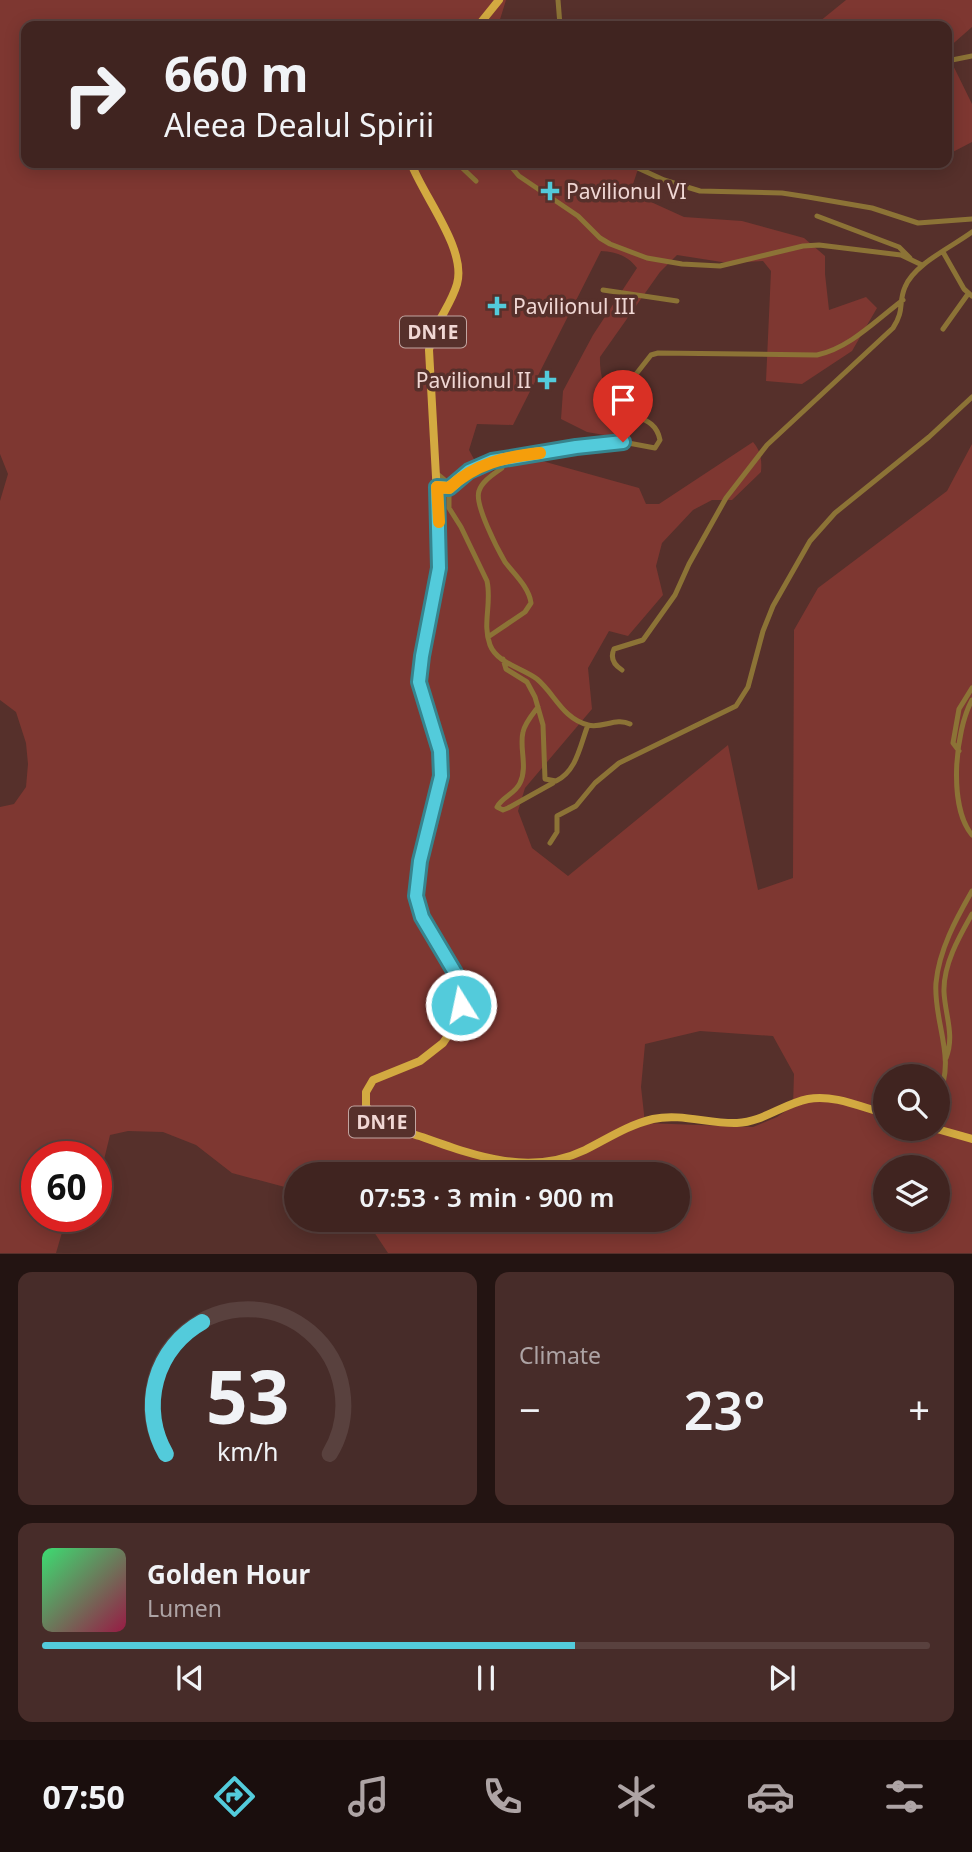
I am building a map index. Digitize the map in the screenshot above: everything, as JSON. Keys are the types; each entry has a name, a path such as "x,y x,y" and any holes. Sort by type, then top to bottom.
{"main road":[{"path":"482,21 499,0"},
{"name":"DN1E","path":"414,168 452,242 458,268 457,285 436,325 429,350 439,568 419,682 440,751 441,776 420,861 416,896 422,917 457,976 461,1005 453,1030 437,1050 420,1061 379,1077 369,1085 364,1098 369,1111 392,1126 462,1151 490,1160 522,1163 569,1157 630,1127 663,1117 747,1122 802,1101 820,1098 835,1099 873,1110"},
{"path":"950,1133 972,1139"}],"street":[{"path":"558,0 559,21"},
{"path":"952,60 972,56"},
{"path":"462,168 476,181"},
{"path":"512,168 519,176 578,216 600,238 647,258 682,264 720,266 796,248 819,246 894,254 922,265"},
{"path":"638,168 664,180 700,191 782,193 872,208 918,222 972,219"},
{"path":"817,216 899,247 912,260"},
{"path":"622,670 614,663 614,649 643,640 675,595 689,564 732,490 767,444 892,328 902,313 905,285 922,265 972,232"},
{"path":"943,252 970,295 943,329"},
{"path":"603,290 677,301"},
{"path":"437,487 449,488 476,468 501,459 623,442 655,448 660,440 657,429 648,421 621,407 619,402 622,392 650,355 829,353 852,339 902,300"},
{"path":"550,843 557,832 557,816 576,806 605,773 634,754 729,711 743,697 762,631 810,541 835,513 929,437 972,397"},
{"path":"488,638 525,612 531,603 529,594 499,551 479,503 478,491 502,468 501,459"},
{"path":"436,473 447,482 449,508 487,582 489,590 486,624 494,654 537,680 561,708 587,725 617,721 630,724"},
{"path":"503,659 506,668 527,682 531,688 543,724 545,779 556,781"},
{"path":"959,751 953,743 954,733 959,709 972,688"},
{"path":"972,700 964,717 959,751 960,809 965,825 972,835"},
{"path":"538,707 522,735 524,759 519,786 500,801 497,807 503,810 568,774 575,762 587,725"},
{"path":"946,1060 936,993 937,974 949,936 972,891"},
{"path":"946,1064 951,1042 944,996 946,973 958,940 972,914"}],"shaded area":[{"path":"0,0 506,0 500,21 21,21 21,168 638,168 633,184 651,202 684,217 742,221 804,238 825,256 829,310 866,297 877,308 852,351 802,384 766,381 771,271 763,261 728,263 677,255 660,272 600,357 607,393 629,422 621,438 587,432 561,419 563,391 593,335 637,268 622,255 601,251 513,425 477,424 469,450 482,474 535,459 639,488 646,504 659,504 753,442 758,449 761,472 732,500 712,500 693,510 662,543 656,566 663,595 628,636 609,631 588,668 592,709 525,788 518,811 532,848 568,876 728,745 758,890 793,878 794,630 818,588 947,491 972,444 972,1253 388,1253 374,1232 690,1232 690,1162 284,1162 284,1187 232,1173 196,1145 163,1132 128,1131 110,1135 109,1141 21,1141 21,1232 62,1232 56,1253 0,1253 0,807 14,804 26,787 28,764 26,743 16,712 0,700 0,501 8,474 0,454","holes":["700,1031 773,1036 794,1074 793,1106 777,1117 753,1127 645,1123 641,1087 645,1044"]},
{"path":"846,0 972,0 972,27 952,45 952,21 820,21"},
{"path":"952,63 972,104 972,142 952,152"}],"slow traffic":[{"path":"439,522 437,487 449,488 469,471 483,464 540,453"}],"place":[{"name":"Pavilionul VI","path":"550,191"},
{"name":"Pavilionul III","path":"497,306"},
{"name":"Pavilionul II","path":"547,380"}],"route":[{"path":"461,1005 457,976 422,917 416,896 420,861 441,776 440,751 419,682 439,568 437,487 449,488 469,471 492,461 623,442"}]}
